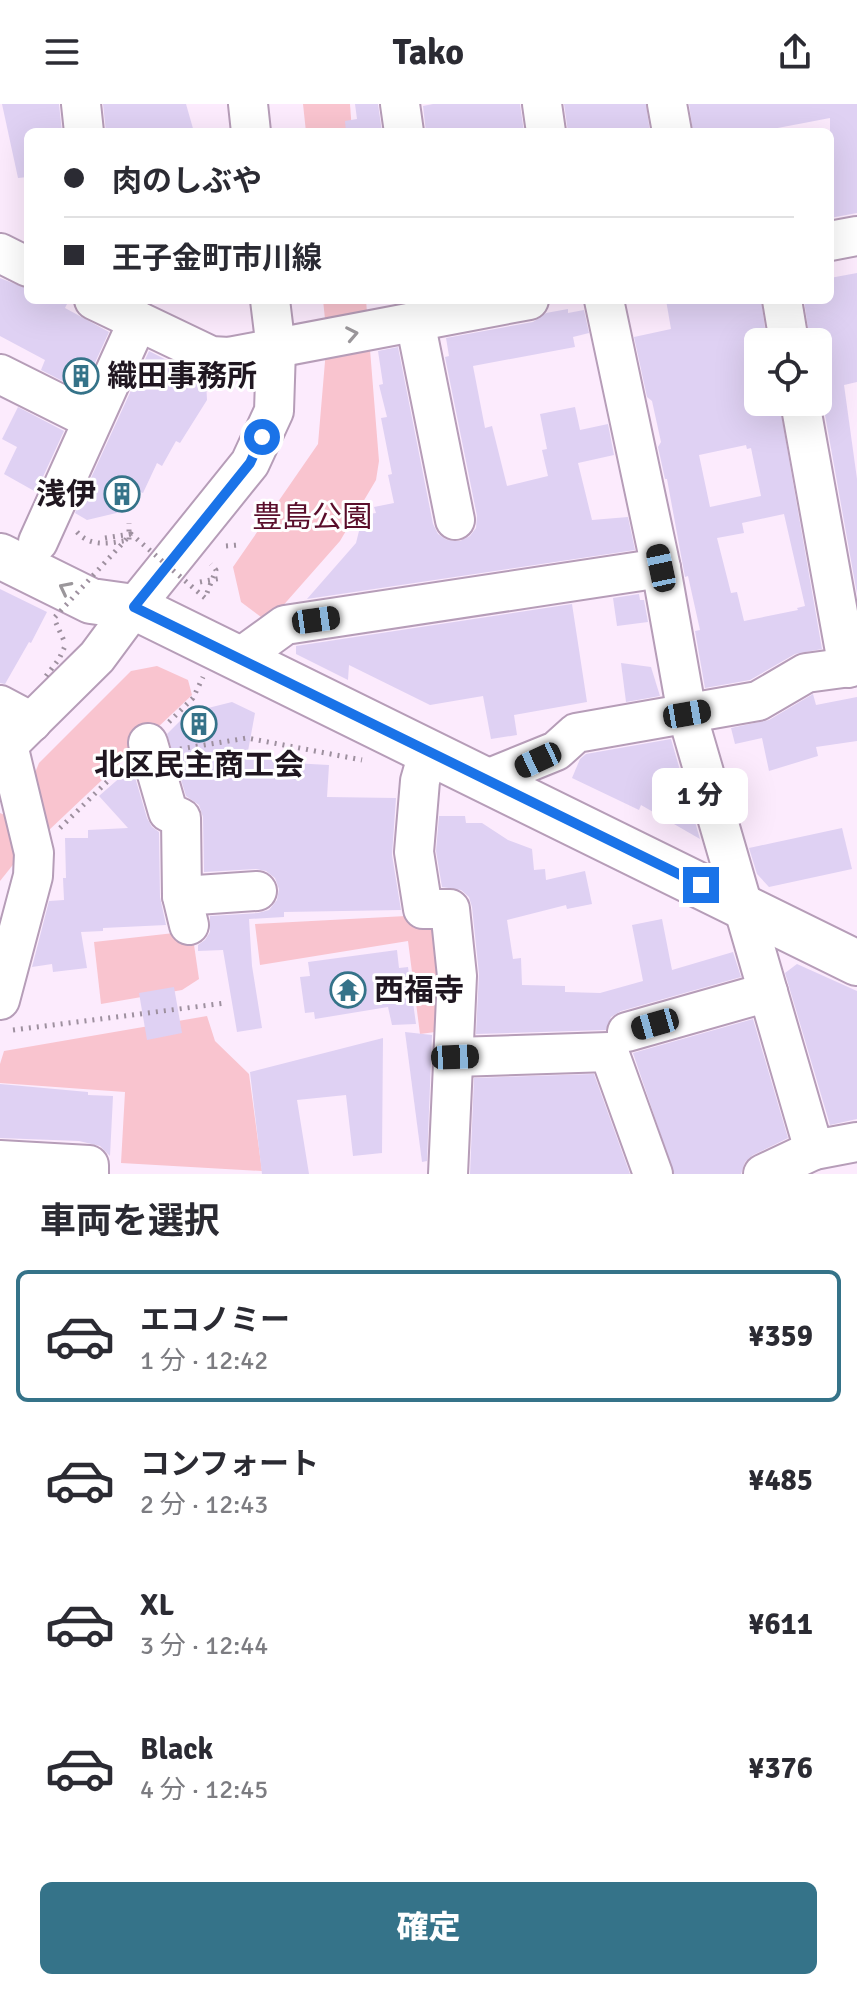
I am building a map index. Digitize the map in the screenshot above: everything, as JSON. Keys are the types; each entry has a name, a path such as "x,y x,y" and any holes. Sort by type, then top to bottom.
{"main road":[{"path":"0,523 39,545 91,601 134,607 745,907 851,951"}],"street":[{"path":"81,104 84,128"},
{"path":"248,104 251,128"},
{"path":"400,104 403,128"},
{"path":"542,104 545,128"},
{"path":"667,104 671,128"},
{"path":"834,240 857,236"},
{"path":"0,253 24,265"},
{"path":"103,304 211,356 229,357 427,313 498,304"},
{"path":"0,1000 30,890 34,853 10,731 97,657 250,463 274,411 276,349 270,304"},
{"path":"605,304 661,568 687,714 814,1150"},
{"path":"783,304 787,328"},
{"path":"427,313 455,520"},
{"path":"39,545 138,321"},
{"path":"0,374 92,420"},
{"path":"487,779 556,751 576,733 758,701 806,673 852,667 803,416"},
{"path":"238,659 285,625 661,568"},
{"path":"149,749 168,812 181,818 186,910 257,891"},
{"path":"428,753 420,781 414,852 423,909 450,909 457,976 448,1174"},
{"path":"627,1032 768,992"},
{"path":"455,1057 609,1052 653,1174"},
{"path":"763,1174 814,1150 857,1142"},
{"path":"0,1160 89,1165 89,1174"}],"path":[{"path":"46,676 66,644 61,639 55,617 130,537 129,523"},
{"path":"39,545 102,545 105,538 130,537 205,598 216,570 211,564"},
{"path":"227,545 238,545"},
{"path":"200,582 222,578"},
{"path":"149,749 247,738 365,761"},
{"path":"0,1031 226,1003"}],"green space":[{"path":"303,104 350,104 352,128 306,128"},
{"name":"豊島公園","path":"323,304 366,304 379,461 376,480 340,541 280,609 261,617 241,602 233,567 318,444 327,338"},
{"path":"157,666 188,680 192,695 48,831 32,780 39,763 131,671"},
{"path":"0,813 12,818 20,856 0,881"},
{"path":"444,914 450,1030 420,1034 408,941 260,965 255,924"},
{"path":"192,931 199,979 182,990 101,1004 94,942"},
{"path":"207,1016 215,1041 249,1074 262,1171 121,1163 125,1092 0,1083 4,1051"}],"building":[{"path":"2,104 59,104 62,128 24,128 24,177 18,178"},
{"path":"103,104 186,104 193,128 106,128"},
{"path":"355,104 378,104 381,128 346,128 345,121 357,119"},
{"path":"520,104 523,128 426,128 423,106"},
{"path":"564,104 646,104 649,128 567,128"},
{"path":"689,104 857,104 857,213 834,217 834,128 830,128 830,118 778,128 692,128"},
{"path":"857,273 857,382 844,385 857,479 857,594 825,416 832,416 832,328 808,328 805,304 834,304 834,277"},
{"path":"0,278 24,287 24,304 67,304 65,308 109,332 82,391 41,370 45,360 0,336"},
{"path":"667,304 762,304 765,328 744,328 744,416 781,416 822,649 795,654 750,680 705,688 695,631 700,630 688,576 685,577 658,447 661,442 652,401 647,397 634,337 671,329","holes":["746,445 747,449 751,448 761,496 710,507 699,455","784,514 805,606 744,621 737,592 731,593 717,538 744,533 742,523"]},
{"path":"568,309 568,313 584,310 589,333 573,337 575,347 473,366 485,428 492,426 507,486 548,476 542,450 547,449 540,414 575,407 580,430 608,424 614,455 578,463 592,520 628,517 635,550 307,599 356,543 359,531 372,529 369,514 376,513 374,507 394,503 388,475 392,474 381,418 387,417 379,385 383,384 378,351 398,347 433,524 438,534 447,540 460,541 470,536 476,528 477,516 445,357 449,356 446,338 533,322 546,313"},
{"path":"149,351 206,380 207,400 180,443 176,441 162,466 157,463 143,493 140,492 129,510 87,520 75,513"},
{"path":"18,407 64,431 36,492 4,474 17,447 2,439"},
{"path":"0,589 47,612 5,684 0,683"},
{"path":"639,594 640,600 644,600 648,622 617,626 613,598"},
{"path":"572,604 587,702 514,715 517,735 491,739 483,696 430,705 349,665 348,680 296,654 296,646"},
{"path":"621,663 651,667 660,696 626,702"},
{"path":"813,694 816,705 857,697 857,741 816,747 818,756 769,771 762,738 735,744 731,728 769,720"},
{"path":"232,702 255,713 248,751 274,753 273,762 329,765 327,797 396,798 392,855 401,910 284,912 284,917 249,919 252,966 262,1028 237,1032 223,950 198,951 198,945 210,932 210,916 269,910 277,900 279,889 275,878 266,871 204,872 203,817 199,805 186,796 167,734 188,713"},
{"path":"671,739 700,839 641,805 639,810 572,778 580,759 586,754"},
{"path":"132,767 147,818 159,832 160,897 166,925 81,932 87,968 53,972 52,964 32,967 49,901 64,900 65,838 88,838 88,830 128,828 99,796"},
{"path":"439,816 465,816 466,823 482,823 508,840 532,849 534,870 545,869 546,880 585,871 592,904 567,909 566,905 507,920 513,959 521,958 522,985 565,986 565,992 600,993 643,981 632,925 662,919 672,970 733,952 741,977 621,1011 611,1017 606,1030 476,1034 479,974 472,907 469,897 461,890 442,887 436,851"},
{"path":"842,828 852,869 769,887 757,874 749,848"},
{"path":"397,950 399,968 408,967 416,1024 392,1025 388,1007 315,1019 314,1012 305,1013 300,977 310,976 308,962"},
{"path":"797,964 857,991 857,1119 830,1125 785,973"},
{"path":"174,987 182,1033 147,1040 139,993"},
{"path":"753,1019 788,1138 753,1155 745,1162 741,1174 674,1174 633,1053"},
{"path":"405,1032 432,1035 427,1161 422,1162"},
{"path":"383,1038 382,1153 353,1156 346,1095 297,1100 309,1174 262,1174 250,1072"},
{"path":"594,1074 630,1174 470,1174 474,1078"},
{"path":"0,1084 113,1096 110,1156 100,1146 79,1141 0,1138"}],"place":[{"name":"織田事務所","path":"81,376"},
{"name":"浅伊","path":"122,494"},
{"name":"北区民主商工会","path":"199,724"},
{"name":"西福寺","path":"348,990"}],"route":[{"path":"262,437 250,463 134,607 701,885"}]}
